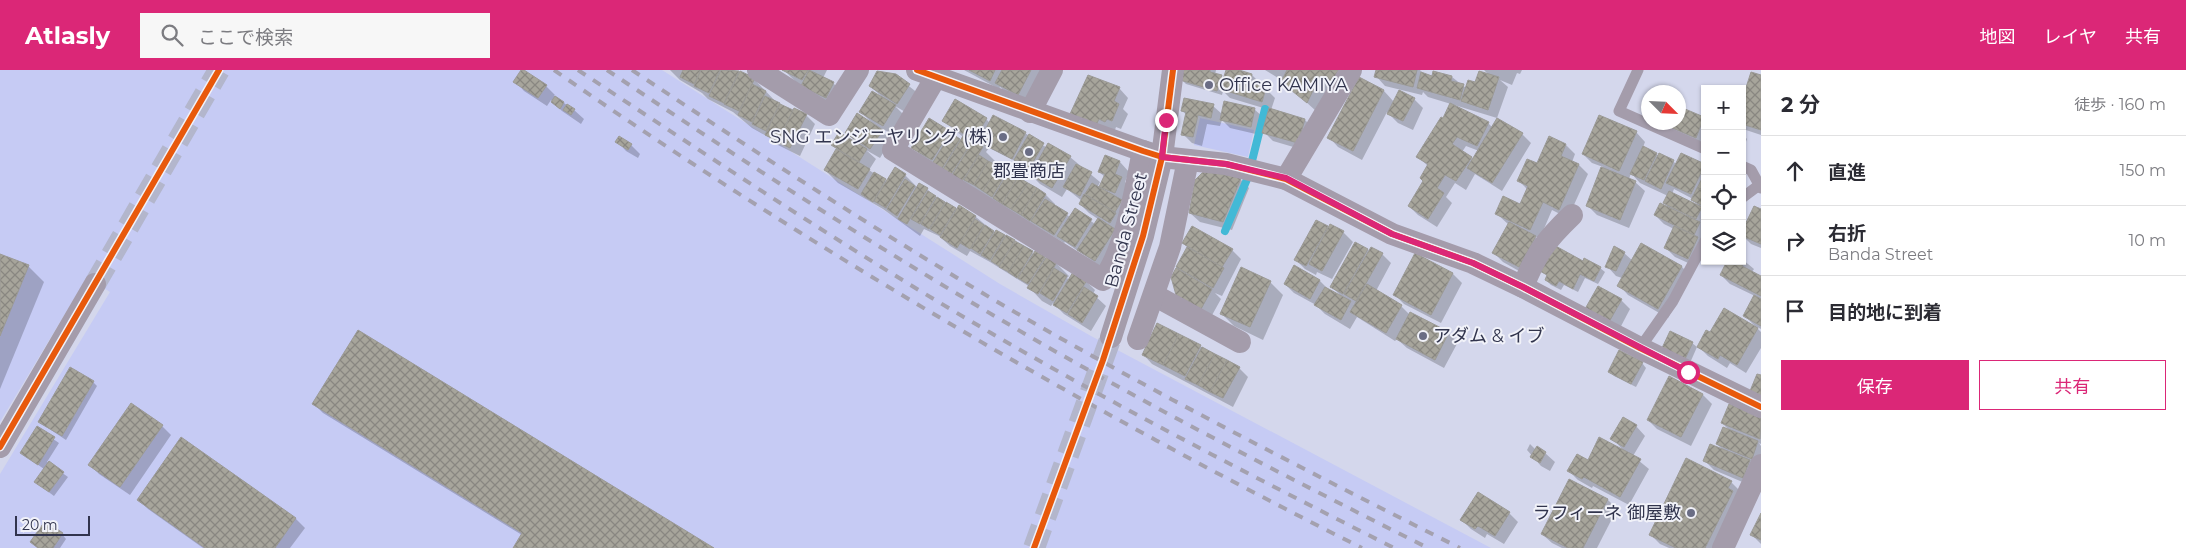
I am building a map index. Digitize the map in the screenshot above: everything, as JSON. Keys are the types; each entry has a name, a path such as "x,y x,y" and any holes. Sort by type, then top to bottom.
{"street":[{"path":"760,70 829,115 858,70"},
{"path":"1030,112 1052,70"},
{"name":"Banda Street","path":"1111,337 1143,236 1152,154 1173,70"},
{"path":"1286,178 1351,70"},
{"path":"1152,154 1111,270 1103,280 893,150 926,74 1152,154 1226,164 1286,178 1392,234 1473,263 1523,287 1640,348 1761,407"},
{"path":"1138,339 1170,247 1188,160"},
{"path":"1523,287 1531,267 1546,241 1572,215"},
{"path":"0,447 95,284"},
{"path":"1154,295 1240,342"},
{"path":"1722,548 1761,465"}],"lane":[{"path":"1638,70 1619,112 1701,148"},
{"path":"1746,168 1751,170 1760,187 1746,196"},
{"path":"1640,348 1673,301 1701,248"}],"shaded area":[{"path":"0,70 662,70 1000,284 1091,336 1491,548 0,548 0,474 110,292 87,277 0,422"},
{"path":"1200,118 1254,130 1248,157 1194,145"}],"building":[{"path":"521,70 547,85 538,98 513,82"},
{"path":"683,70 701,70 694,84 680,77"},
{"path":"701,70 720,70 709,93 694,86"},
{"path":"721,70 739,71 724,103 709,96"},
{"path":"782,70 808,70 802,80"},
{"path":"809,70 834,82 826,98 801,86"},
{"path":"969,70 995,70 990,81"},
{"path":"1002,70 1031,70 1018,95 995,83"},
{"name":"Office KAMIYA","path":"1183,70 1210,70 1210,72 1222,75 1217,91 1180,80"},
{"path":"1226,70 1239,70 1252,74 1250,83 1266,88 1262,102 1220,89"},
{"path":"1287,70 1341,70 1335,83 1320,76 1307,103 1281,82"},
{"path":"1376,70 1417,70 1413,87 1374,77"},
{"path":"740,71 755,78 739,111 724,104"},
{"path":"877,71 896,74 910,84 897,104 869,86"},
{"path":"1433,71 1452,76 1451,81 1464,84 1460,100 1417,88 1421,72 1432,76"},
{"path":"1479,71 1499,77 1488,110 1461,101 1468,80 1475,82"},
{"path":"1751,72 1761,75 1761,130 1746,125 1746,88"},
{"path":"1088,75 1120,87 1114,101 1119,104 1112,121 1107,119 1105,122 1099,119 1096,125 1070,114"},
{"path":"1359,77 1384,90 1353,151 1327,138"},
{"path":"752,84 766,91 752,122 738,115"},
{"path":"1399,90 1415,98 1403,121 1387,114"},
{"path":"872,91 896,105 883,126 859,112"},
{"path":"555,96 564,102 560,109 551,102"},
{"path":"765,96 780,103 766,131 752,124"},
{"path":"1184,98 1214,104 1211,118 1198,115 1193,137 1181,135 1186,112 1181,111"},
{"path":"955,99 987,118 974,140 942,121"},
{"path":"1224,101 1255,108 1251,127 1220,120"},
{"path":"1450,103 1489,122 1477,146 1457,137 1452,144 1472,157 1456,181 1445,175 1437,188 1444,193 1428,219 1408,206 1423,181 1420,178 1428,164 1416,157 1441,117 1443,118"},
{"path":"567,104 575,109 571,115 563,110"},
{"path":"780,104 793,110 778,141 765,135"},
{"path":"794,108 807,114 790,148 778,142"},
{"path":"1269,108 1305,119 1298,143 1262,133"},
{"path":"1686,109 1701,116 1701,125 1696,138 1677,130 1686,130"},
{"path":"857,113 883,130 870,149 845,133"},
{"name":"SNG エンジニヤリング (株)","path":"993,115 1026,132 1012,159 979,142"},
{"path":"1599,115 1637,131 1619,171 1582,154"},
{"path":"929,118 950,131 932,160 911,148"},
{"path":"1497,118 1523,133 1492,183 1467,168"},
{"path":"839,132 867,149 859,162 831,145"},
{"path":"951,133 960,139 941,170 932,164"},
{"name":"郡畳商店","path":"1029,134 1044,143 1029,169 1014,160"},
{"path":"619,136 632,144 628,150 615,142"},
{"path":"963,136 972,141 950,176 942,171"},
{"path":"1549,136 1566,144 1561,156 1579,164 1559,210 1543,202 1530,230 1495,214 1503,196 1520,204 1528,186 1517,181 1527,159 1537,163"},
{"path":"973,141 983,147 961,183 951,177"},
{"path":"1048,143 1071,156 1052,188 1030,175"},
{"path":"1643,146 1657,153 1644,180 1630,174"},
{"path":"836,149 870,169 858,189 824,170"},
{"path":"1659,153 1674,160 1661,189 1645,181"},
{"path":"1681,153 1701,162 1701,173 1691,194 1666,183"},
{"path":"979,155 988,161 974,185 964,180"},
{"path":"1105,155 1120,161 1115,174 1122,177 1115,193 1099,187 1105,174 1098,172"},
{"path":"988,161 998,166 983,191 974,185"},
{"path":"1076,164 1092,172 1080,196 1063,187"},
{"path":"998,166 1007,172 992,197 983,191"},
{"path":"895,167 906,174 886,208 874,201"},
{"path":"1601,167 1636,181 1620,220 1586,206"},
{"path":"1009,171 1018,177 1002,204 993,198"},
{"path":"1204,171 1241,178 1223,222 1189,213 1195,180"},
{"path":"874,172 886,179 873,202 861,194"},
{"path":"1018,177 1028,183 1011,209 1002,204"},
{"path":"905,179 915,186 897,216 887,209"},
{"path":"1701,181 1701,190 1697,188"},
{"path":"919,183 928,188 907,224 898,219"},
{"path":"1028,183 1037,188 1021,215 1011,209"},
{"path":"1092,183 1122,200 1115,212 1085,194"},
{"path":"1037,188 1046,194 1030,221 1021,215"},
{"path":"1697,188 1701,190 1701,205 1691,200"},
{"path":"928,191 936,196 920,224 911,219"},
{"path":"1669,191 1701,207 1701,209 1696,219 1663,203"},
{"path":"1084,194 1116,213 1110,223 1079,204"},
{"path":"937,197 945,202 929,229 921,224"},
{"path":"1045,199 1068,213 1054,235 1031,221"},
{"path":"946,202 956,208 940,235 930,229"},
{"path":"1660,203 1700,222 1694,235 1654,215"},
{"path":"959,205 976,216 957,248 940,237"},
{"path":"1754,206 1761,209 1761,244 1746,238 1746,223"},
{"path":"1075,208 1092,219 1075,247 1057,236"},
{"path":"1098,218 1115,229 1095,261 1077,250"},
{"path":"975,219 984,225 970,249 960,243"},
{"path":"1316,220 1328,226 1306,266 1294,260"},
{"path":"1509,222 1536,236 1519,267 1492,253"},
{"path":"1330,224 1344,231 1322,271 1309,264"},
{"path":"985,225 994,231 980,254 971,248"},
{"path":"1192,226 1233,249 1222,267 1182,243"},
{"path":"1674,226 1698,237 1688,259 1664,248"},
{"path":"996,230 1005,235 990,260 981,255"},
{"path":"1006,235 1015,240 999,266 991,261"},
{"path":"1015,241 1024,246 1009,272 999,267"},
{"path":"1355,242 1368,249 1343,294 1330,287"},
{"path":"1641,243 1682,266 1658,309 1617,286"},
{"path":"1552,244 1583,261 1584,258 1601,267 1594,281 1580,274 1573,289 1559,281 1556,286 1545,280 1547,275 1538,270"},
{"path":"1024,246 1033,251 1017,278 1008,272"},
{"path":"1614,246 1625,252 1616,271 1605,267"},
{"path":"1187,247 1224,268 1213,288 1176,267"},
{"path":"1371,247 1383,253 1356,301 1344,294"},
{"path":"1035,251 1045,257 1028,284 1018,278"},
{"path":"1415,253 1453,273 1431,315 1393,295"},
{"path":"0,254 29,265 0,336"},
{"path":"1047,256 1057,262 1038,294 1027,288"},
{"path":"1294,265 1320,280 1310,299 1284,284"},
{"path":"1725,265 1742,265 1761,276 1761,296 1720,275"},
{"path":"1241,267 1271,281 1250,327 1220,314"},
{"path":"1054,268 1067,276 1053,301 1040,293"},
{"path":"1176,268 1212,289 1201,309 1176,295 1171,277"},
{"path":"1073,272 1087,280 1067,313 1053,305"},
{"name":"アダム & イブ","path":"1367,284 1402,305 1386,333 1350,312"},
{"path":"1598,286 1622,299 1609,322 1585,309"},
{"path":"1084,287 1098,296 1082,323 1068,314"},
{"path":"1325,287 1351,301 1341,320 1314,305"},
{"path":"1754,295 1761,299 1761,326 1743,316"},
{"path":"1724,308 1758,328 1737,365 1720,355 1718,359 1697,347 1706,330 1710,332"},
{"name":"アダム & イブ","path":"1410,312 1449,332 1435,360 1396,339"},
{"path":"1157,323 1179,334 1163,365 1142,355"},
{"path":"358,330 714,548 513,548 522,533 312,404"},
{"path":"1670,331 1693,342 1685,359 1662,348"},
{"path":"1179,334 1201,345 1185,376 1163,365"},
{"path":"1202,347 1215,354 1198,385 1185,379"},
{"path":"1619,350 1643,362 1631,384 1608,372"},
{"path":"1215,354 1227,360 1210,392 1198,385"},
{"path":"1227,360 1240,367 1223,398 1210,392"},
{"path":"70,367 94,381 62,436 38,422"},
{"path":"1757,374 1761,375 1761,396 1750,391"},
{"path":"1669,376 1703,394 1681,437 1647,420"},
{"path":"131,403 163,425 120,487 88,465"},
{"path":"1729,404 1761,418 1760,439 1721,423"},
{"path":"1623,417 1637,425 1624,447 1610,439"},
{"path":"37,426 55,437 38,465 20,453"},
{"path":"1723,427 1758,441 1752,459 1716,444"},
{"path":"181,437 296,518 275,548 205,548 137,500"},
{"path":"1599,437 1641,459 1620,497 1584,477 1582,479 1567,471 1577,454 1588,460"},
{"path":"1710,444 1750,460 1743,478 1703,461"},
{"path":"1537,446 1546,452 1540,463 1530,457"},
{"name":"ラフィーネ 御屋敷","path":"1686,458 1732,481 1728,488 1733,491 1705,548 1676,548 1649,535"},
{"path":"49,461 64,472 49,492 34,482"},
{"path":"1569,479 1608,499 1583,548 1568,548 1541,534"},
{"path":"1478,492 1510,512 1495,536 1478,526 1475,529 1460,520"},
{"path":"1761,513 1761,540 1750,535"},
{"path":"45,521 63,533 53,548 38,548 30,542"}],"waterway":[{"path":"1225,231 1248,177 1265,109"}],"tunnel":[{"path":"95,284 219,70"},
{"path":"1034,548 1111,337"}],"railway":[{"path":"554,70 749,200 949,323 1154,439 1362,548"},
{"path":"578,70 731,171 938,302 1141,417 1394,548"},
{"path":"607,70 850,228 1051,349 1211,437 1428,548"},
{"path":"632,70 911,250 1006,307 1174,401 1460,548"}],"cycle path":[{"path":"0,447 219,70"},
{"path":"917,70 1162,157 1226,164 1286,179 1392,234 1473,263 1761,407"},
{"path":"1034,548 1103,360 1143,236 1162,157 1173,70"}],"place":[{"name":"Office KAMIYA","path":"1209,85"},
{"name":"SNG エンジニヤリング (株)","path":"1003,137"},
{"name":"郡畳商店","path":"1029,152"},
{"name":"アダム & イブ","path":"1423,336"},
{"name":"ラフィーネ 御屋敷","path":"1691,513"}],"route":[{"path":"1166,120 1162,157 1226,164 1286,178 1392,234 1473,263 1523,287 1688,372"}]}
